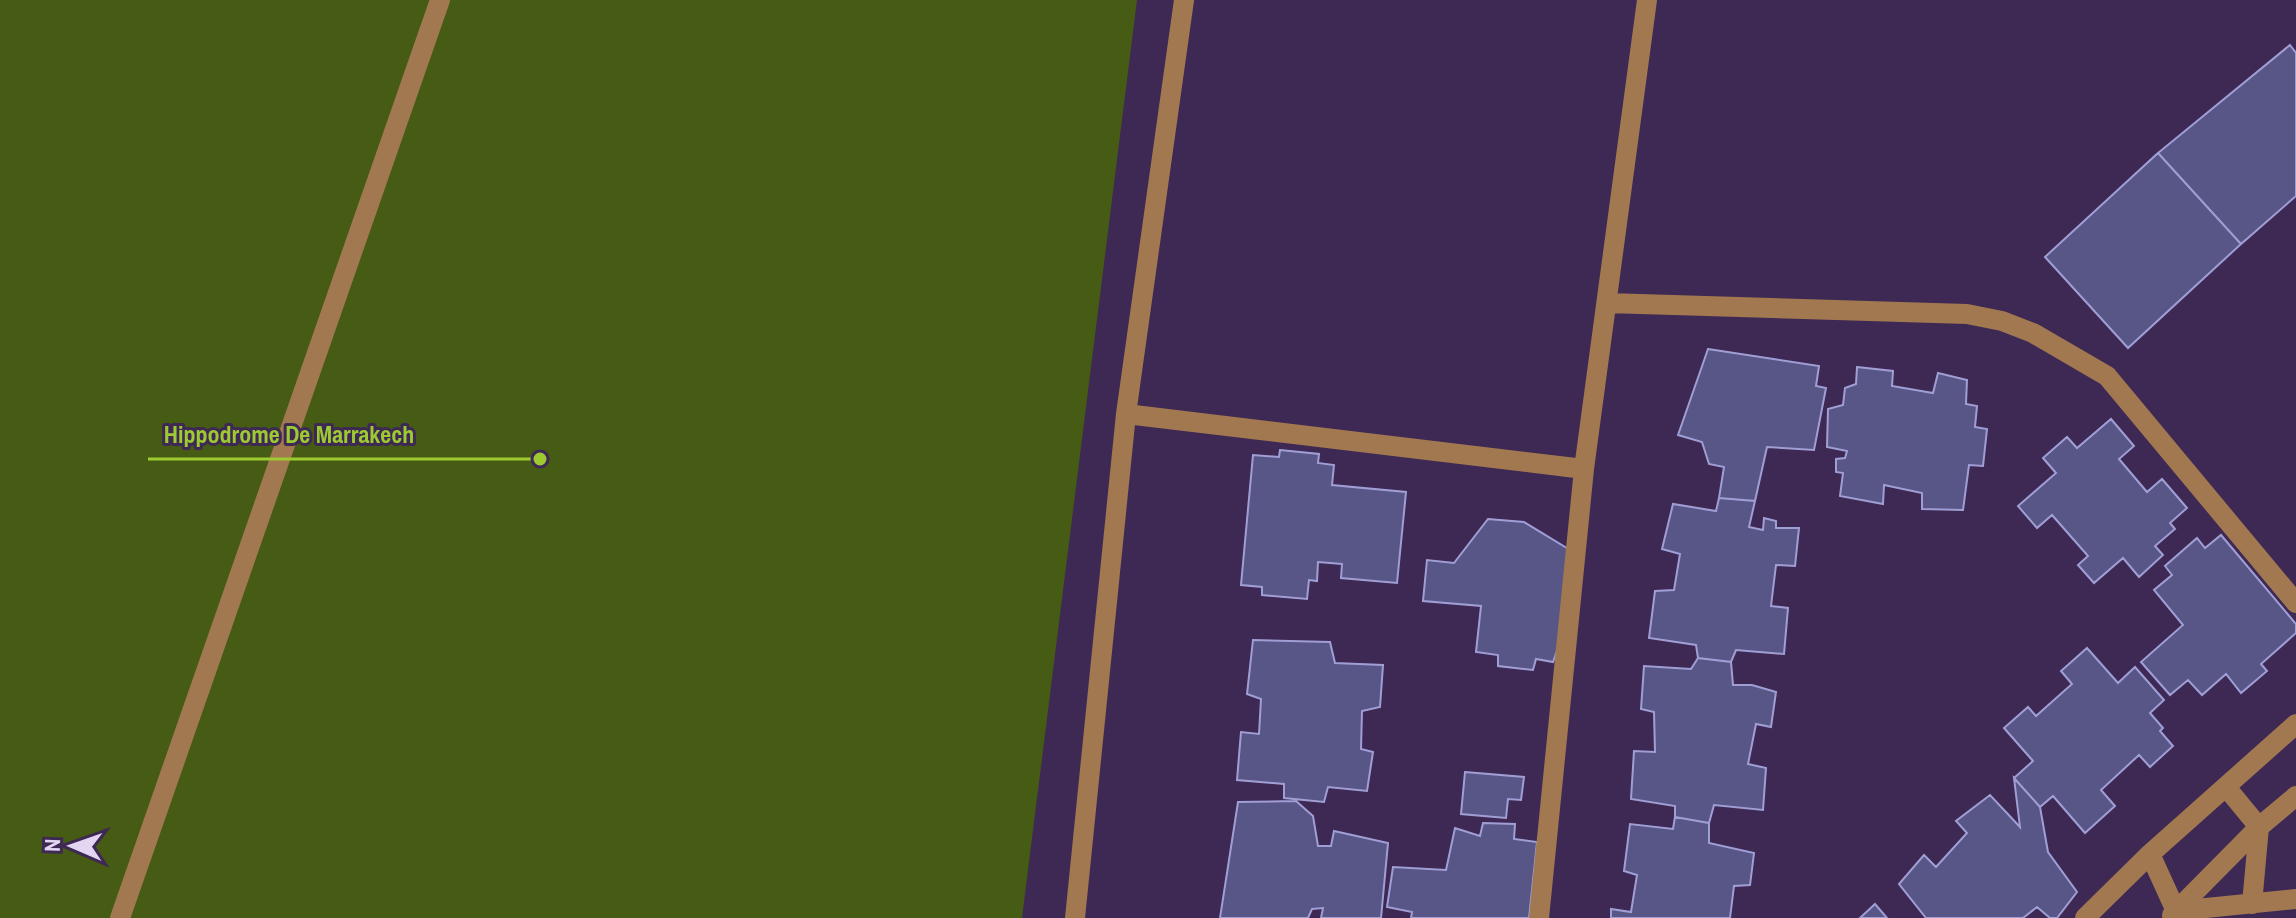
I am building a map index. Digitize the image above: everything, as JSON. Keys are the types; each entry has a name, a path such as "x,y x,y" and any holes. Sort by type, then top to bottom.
{"street":[{"path":"120,918 440,0"},
{"path":"1075,918 1126,414 1184,0"},
{"path":"1539,918 1584,469 1647,0"},
{"path":"1607,303 1967,314 2002,321 2033,333 2107,376 2296,603"},
{"path":"1126,414 1584,469"},
{"path":"2085,918 2150,854 2296,724"},
{"path":"2226,787 2259,827 2252,904"},
{"path":"2172,915 2259,827 2296,796"},
{"path":"2150,854 2172,915"},
{"path":"2172,915 2296,899"}],"green space":[{"path":"0,0 1137,0 1022,918 0,918"}],"building":[{"path":"2290,45 2296,53 2296,196 2241,244 2158,153"},
{"path":"2158,153 2241,244 2128,348 2045,257"},
{"path":"1708,349 1819,366 1816,386 1826,388 1814,450 1767,447 1755,501 1719,498 1724,467 1709,464 1702,442 1678,435"},
{"path":"1857,367 1893,371 1892,386 1933,393 1938,373 1967,380 1966,404 1977,406 1975,427 1987,429 1983,466 1969,465 1963,510 1922,509 1922,493 1884,485 1883,504 1840,496 1843,473 1836,472 1836,459 1845,458 1847,451 1827,447 1828,409 1843,405 1845,388 1856,384"},
{"path":"2111,419 2134,446 2119,459 2147,492 2162,479 2187,508 2170,523 2175,529 2155,546 2163,555 2139,577 2123,558 2094,583 2078,565 2088,556 2052,515 2037,528 2018,506 2056,473 2043,458 2067,437 2077,448"},
{"path":"1280,450 1319,454 1318,463 1334,465 1332,485 1406,492 1397,583 1341,578 1342,564 1318,562 1317,581 1309,580 1307,599 1262,595 1262,587 1241,585 1253,455 1279,457"},
{"path":"1719,498 1755,501 1749,527 1763,530 1764,518 1776,521 1776,528 1799,528 1795,566 1776,565 1771,606 1788,608 1784,654 1736,650 1731,662 1698,658 1696,645 1649,638 1655,591 1674,590 1680,554 1662,549 1673,504 1716,511"},
{"path":"1488,519 1524,522 1570,550 1559,645 1553,662 1536,659 1533,670 1498,666 1498,655 1476,652 1481,606 1423,601 1427,560 1454,563"},
{"path":"2221,535 2296,624 2296,633 2261,664 2267,671 2241,693 2226,674 2202,695 2188,680 2170,695 2141,662 2183,625 2154,590 2172,575 2165,566 2197,538 2205,548"},
{"path":"1253,640 1330,642 1335,663 1383,665 1380,707 1362,711 1361,749 1373,752 1367,791 1328,787 1324,802 1284,798 1284,784 1237,780 1241,732 1259,734 1261,699 1247,694"},
{"path":"2087,648 2118,683 2135,667 2164,700 2150,713 2173,746 2150,767 2139,755 2101,790 2115,806 2085,833 2053,796 2040,807 2014,778 2033,761 2004,728 2028,707 2036,716 2072,684 2061,671"},
{"path":"1698,658 1731,662 1733,685 1752,685 1776,692 1771,727 1756,724 1748,764 1766,768 1763,810 1714,805 1709,823 1675,817 1675,806 1631,799 1634,751 1655,752 1654,712 1641,709 1644,666 1691,669"},
{"path":"1465,772 1524,777 1521,800 1508,799 1506,818 1461,814"},
{"path":"2014,778 2040,807 2048,852 2077,892 2057,918 2050,918 2037,907 2023,918 1926,918 1899,884 1924,855 1936,867 1967,833 1956,821 1990,795 2020,827"},
{"path":"1296,801 1313,816 1318,846 1331,846 1334,831 1388,843 1381,918 1321,918 1323,908 1312,909 1308,918 1220,918 1238,802"},
{"path":"1675,817 1709,823 1709,843 1754,853 1750,885 1734,886 1730,918 1611,918 1611,909 1631,912 1637,875 1624,871 1630,824 1673,829"},
{"path":"1483,823 1515,824 1514,839 1537,842 1529,918 1411,918 1412,912 1387,907 1393,867 1446,870 1455,828 1480,836"},
{"path":"1875,904 1887,918 1860,918"}],"place":[{"name":"Hippodrome De Marrakech","path":"540,459"}]}
